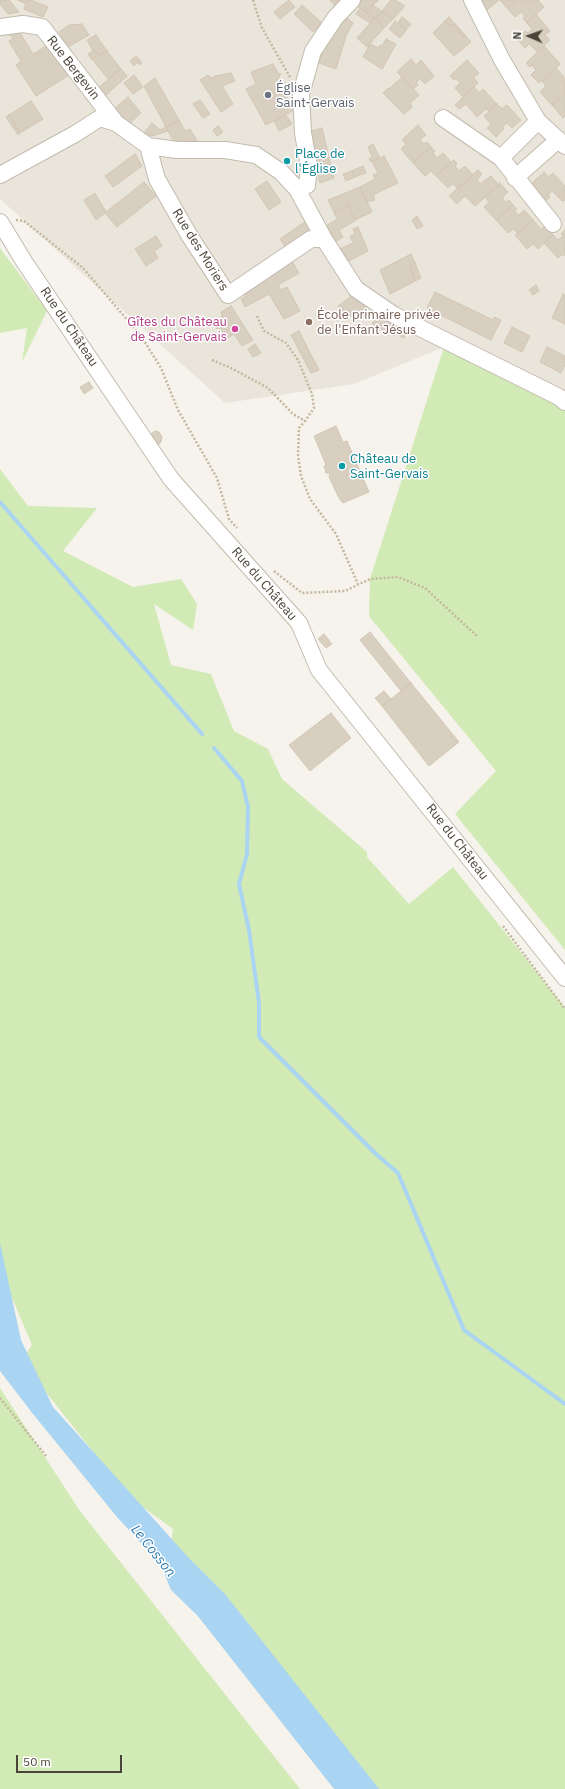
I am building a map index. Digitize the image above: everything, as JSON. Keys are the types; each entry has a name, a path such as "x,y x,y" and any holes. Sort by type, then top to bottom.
{"street":[{"path":"297,189 307,185 309,168 303,133 301,94 313,51 335,18 352,0"},
{"path":"472,0 502,60 538,121 561,144 515,178"},
{"name":"Rue Bergevin","path":"0,27 22,24 42,27 116,123"},
{"path":"0,175 75,134 100,118 116,123 148,146 177,150 225,150 256,155 281,172 297,189 324,239 356,289 394,315 559,397 565,402"},
{"path":"442,118 501,158 515,178 553,224"},
{"path":"501,158 538,121"},
{"name":"Rue des Moriers","path":"148,146 157,179 189,235 228,295 311,239 324,239"},
{"name":"Rue du Château","path":"6,221 25,263 171,479 299,623 319,670 565,978"}],"path":[{"path":"252,0 262,28 301,94"},
{"path":"6,221 24,221 83,268 140,336 160,368 178,410 217,478 229,519 239,531"},
{"path":"257,316 264,331 286,344 298,360 312,394 314,408 299,428 298,456 301,476 310,499 336,534 358,584"},
{"path":"212,360 230,366 268,388 293,414 305,421"},
{"path":"269,567 302,593 345,591 370,579 398,577 425,588 478,636"},
{"path":"0,1398 46,1456"}],"shaded area":[{"path":"0,0 565,0 565,397 444,347 354,384 225,403 0,199"}],"green space":[{"path":"0,248 47,311 22,362 27,328 0,333"},
{"path":"444,347 565,397 565,950 455,814 496,771 369,616 370,579"},
{"path":"0,469 28,506 97,508 63,551 133,587 181,579 197,604 193,630 154,604 171,665 211,674 234,731 268,749 282,779 367,852 367,857 409,904 453,867 565,1008 565,1789 364,1789 171,1543 173,1529 129,1497 21,1361 32,1345 2,1274 0,1263"},
{"path":"0,1388 80,1511 300,1789 0,1789"}],"water":[{"name":"Le Cosson","path":"0,1243 21,1340 53,1407 187,1556 225,1594 379,1789 334,1789 197,1615 171,1590 161,1565 117,1517 0,1371"}],"building":[{"path":"0,0 9,0 19,12 8,14 0,4"},
{"path":"18,0 31,0 48,7 43,17 24,9 26,4"},
{"path":"289,0 295,7 280,19 274,12"},
{"path":"330,0 341,0 342,2 337,8"},
{"path":"361,0 379,0 365,11 355,5"},
{"path":"391,0 395,0 405,6 393,19 382,11"},
{"path":"482,0 499,0 487,10"},
{"path":"500,0 516,0 507,8"},
{"path":"516,0 538,0 544,7 527,23 523,18 525,16 521,12 515,17 507,8"},
{"path":"302,5 322,23 313,32 294,14"},
{"path":"373,5 383,12 375,18 365,11"},
{"path":"360,8 375,18 370,23 356,14"},
{"path":"383,12 393,19 384,28 375,18"},
{"path":"536,14 550,31 545,35 550,40 537,52 529,44 525,48 517,39 525,31 528,33 532,29 527,23"},
{"path":"344,16 353,23 346,36 336,69 319,63 323,51 325,52 333,30"},
{"path":"402,17 411,24 406,30 398,23"},
{"path":"449,17 465,35 464,37 453,24 450,26 445,21"},
{"path":"375,18 384,28 367,47 357,38"},
{"path":"395,21 406,30 400,38 389,29"},
{"path":"445,21 450,26 453,24 464,37 465,35 471,42 454,56 433,33"},
{"path":"82,24 89,35 68,47 59,32 69,25"},
{"path":"19,31 33,54 46,46 69,75 36,96 16,65 21,61 9,41 13,39 10,35 7,35 6,32"},
{"path":"96,35 107,51 99,55 95,50 93,51 87,40"},
{"path":"386,39 396,44 382,69 363,57 370,44 379,48"},
{"path":"544,46 560,64 539,83 531,75 536,70 532,65 530,67 526,63"},
{"path":"95,50 99,55 91,59 88,54"},
{"path":"107,51 121,69 108,79 92,59"},
{"path":"136,56 142,63 140,65 137,62 134,66 130,61"},
{"path":"411,59 416,65 421,60 434,76 425,84 420,79 416,83 418,85 413,89 397,72"},
{"path":"467,60 479,73 474,78 478,83 463,97 455,88 460,83 456,78 454,80 450,76"},
{"name":"Église Saint-Gervais","path":"273,64 278,73 281,74 279,76 286,85 282,87 294,110 266,125 246,89 256,84 251,72"},
{"path":"556,68 564,77 565,93 552,105 540,92 546,86 542,81"},
{"path":"121,69 127,76 105,96 98,88"},
{"path":"231,73 235,81 222,86 233,104 221,112 200,80 208,75 211,78"},
{"path":"134,75 143,87 133,94 124,83"},
{"path":"402,77 419,95 410,103 412,107 404,114 383,93"},
{"path":"155,78 179,120 166,127 144,86"},
{"path":"474,87 479,93 483,89 497,104 489,111 486,109 477,117 466,104 459,109 455,105"},
{"path":"565,93 565,116 563,118 552,105"},
{"path":"128,97 141,113 129,124 115,108"},
{"path":"200,100 210,114 203,118 193,104"},
{"path":"31,101 43,119 20,133 9,115"},
{"path":"497,104 502,109 507,105 521,120 512,128 507,123 502,127 504,129 496,137 487,128 491,124 484,116"},
{"path":"9,115 20,133 18,135 6,117"},
{"path":"286,115 292,124 279,131 274,121"},
{"path":"179,120 185,131 190,129 199,144 175,144 166,127"},
{"path":"152,123 160,130 166,127 168,131 152,136 144,133"},
{"path":"418,125 426,135 420,140 424,144 427,142 431,147 413,163 401,149 406,144 402,140"},
{"path":"218,126 223,132 217,136 213,130"},
{"path":"322,128 334,178 320,183 308,132"},
{"path":"373,144 380,158 371,162 369,159 372,157 368,147"},
{"path":"431,147 435,151 433,153 437,158 443,153 451,162 436,176 431,171 425,176 413,163"},
{"path":"135,154 142,166 113,187 105,176"},
{"path":"384,156 398,183 373,195 375,200 367,202 360,187 375,179 373,175 378,173 372,161"},
{"path":"454,160 457,164 455,166 459,171 465,166 473,175 458,189 453,184 448,188 436,176"},
{"path":"363,166 366,173 355,177 352,171"},
{"path":"478,170 482,174 477,180 480,184 491,176 499,185 475,206 465,196 457,204 449,196"},
{"path":"352,171 355,177 346,181 343,174"},
{"path":"544,172 548,177 553,173 565,186 565,190 558,197 552,191 548,195 550,197 541,205 531,184"},
{"path":"267,181 281,202 269,210 255,189"},
{"path":"144,182 156,196 117,227 105,213 96,220 84,200 95,193 106,212"},
{"path":"500,183 508,192 502,198 506,202 509,200 513,205 496,220 484,207 489,202 485,197"},
{"path":"360,187 372,212 355,220 348,205 334,212 328,200"},
{"path":"565,190 565,200 562,201 558,197"},
{"path":"348,205 355,221 339,230 343,237 335,242 326,226 337,219 334,212"},
{"path":"513,205 517,209 514,211 519,215 524,210 533,220 518,233 513,229 508,233 496,220"},
{"path":"417,216 423,226 417,229 412,220"},
{"path":"533,220 541,229 545,226 553,235 538,249 533,244 527,249 515,235"},
{"path":"306,221 313,233 287,250 280,239"},
{"path":"358,227 368,251 349,261 340,249 353,243 350,236 355,234 353,229"},
{"path":"565,230 565,256 563,254 558,258 544,243 553,235 558,240 563,236 561,234"},
{"path":"156,236 162,246 154,251 158,258 146,266 135,249"},
{"path":"411,254 415,263 410,266 415,281 390,294 380,270"},
{"path":"290,258 299,273 278,285 281,290 287,287 300,311 284,319 269,294 245,307 241,299 246,296 241,287"},
{"path":"415,263 421,278 415,281 410,266"},
{"path":"536,285 539,291 533,295 529,290"},
{"path":"435,292 493,320 494,317 501,320 491,340 427,308"},
{"path":"563,294 565,295 565,324 552,318"},
{"path":"353,295 367,308 358,318 354,314 347,318 338,306"},
{"path":"231,306 253,340 242,346 234,334 226,339 220,328 217,329 214,323 222,318 221,312"},
{"path":"378,313 408,328 404,338 396,334 394,336 372,324"},
{"path":"512,327 530,336 522,352 504,343"},
{"path":"299,331 319,370 311,373 291,335"},
{"path":"255,344 261,353 253,357 248,349"},
{"path":"547,347 565,356 565,365 561,373 540,362"},
{"path":"89,382 93,388 84,394 80,387"},
{"path":"336,426 343,442 347,441 369,492 343,503 329,477 330,473 326,473 324,466 326,465 314,436"},
{"path":"155,431 159,432 162,437 161,442 156,447 148,436"},
{"path":"370,632 411,683 401,691 360,640"},
{"path":"324,634 332,644 326,648 318,639"},
{"path":"411,683 459,742 429,766 382,706"},
{"path":"384,691 391,699 382,706 375,698"},
{"path":"331,713 351,738 310,771 289,745"}],"waterway":[{"path":"0,502 202,734"},
{"path":"214,748 242,781 248,807 247,854 239,884 249,930 259,1003 259,1037 376,1154 398,1173 464,1330 565,1404"}],"place":[{"name":"Église Saint-Gervais","path":"268,95"},
{"name":"Place de l'Église","path":"287,161"},
{"name":"École primaire privée de l'Enfant Jésus","path":"309,322"},
{"name":"Gîtes du Château de Saint-Gervais","path":"235,329"},
{"name":"Château de Saint-Gervais","path":"342,466"}]}
